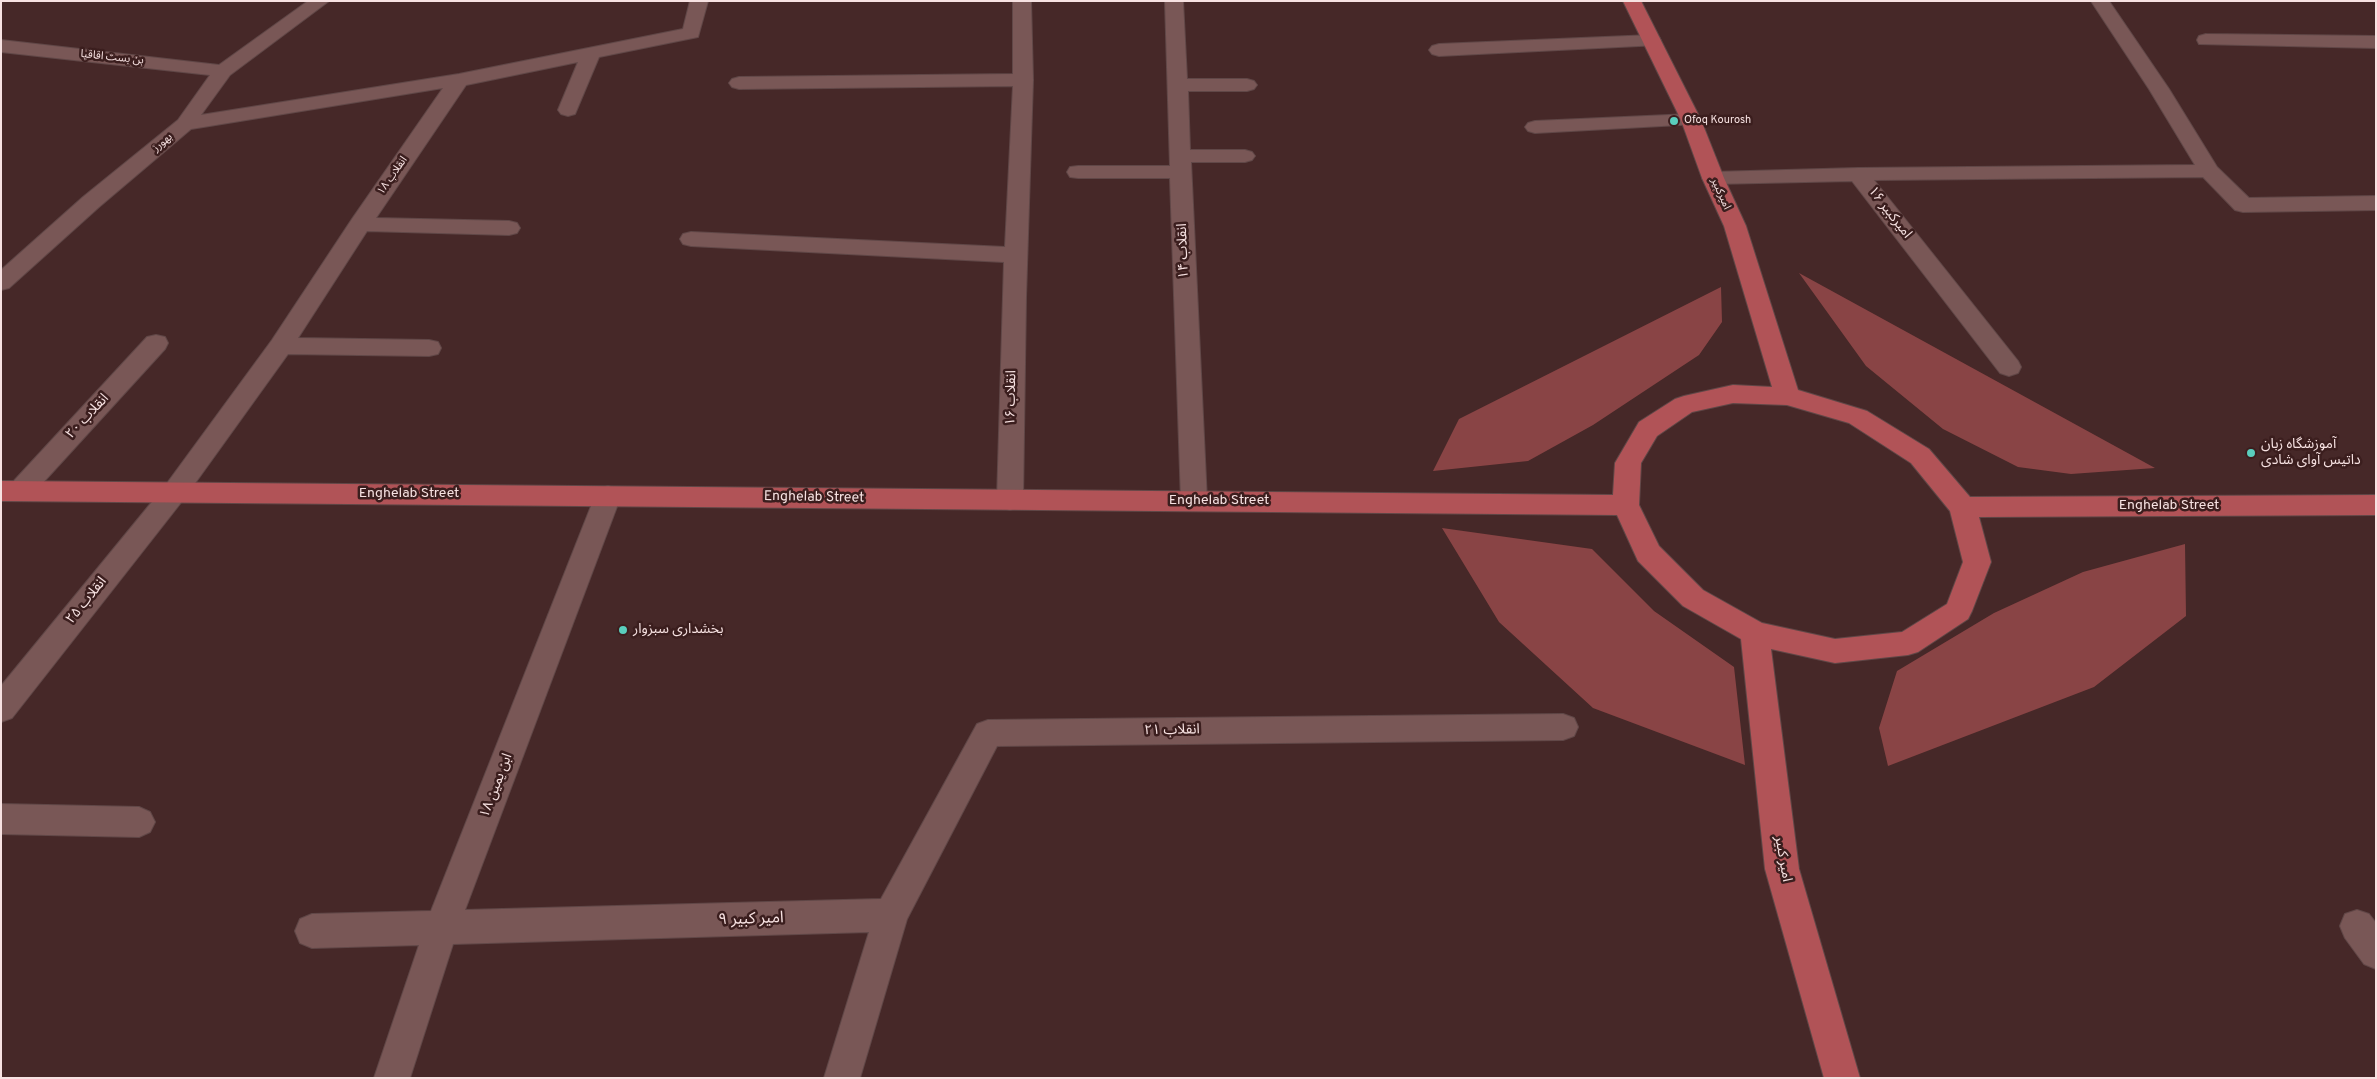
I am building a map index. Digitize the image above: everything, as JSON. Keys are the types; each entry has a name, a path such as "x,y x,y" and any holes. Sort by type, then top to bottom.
{"main road":[{"name":"امیرکبیر","path":"1632,1 1691,120 1713,178 1735,226 1787,396"},
{"path":"1732,394 1787,396 1858,417 1920,456 1963,507 1977,562 1958,611 1908,643 1835,651 1756,633 1693,598 1648,553 1626,505 1628,463 1648,429 1684,405 1732,394"},
{"name":"Enghelab Street","path":"11,491 1626,505"},
{"name":"Enghelab Street","path":"1963,507 2376,505"},
{"name":"امیر کبیر","path":"1756,633 1782,869 1842,1078"}],"street":[{"name":"بهورز","path":"1,283 91,202 185,124 224,71 320,1"},
{"path":"185,124 459,80 691,33 699,1"},
{"name":"انقلاب ۱۶","path":"1010,500 1015,255 1023,80 1022,1"},
{"name":"انقلاب ۱۴","path":"1174,1 1194,501"},
{"path":"2100,1 2159,89 2209,171 2243,205 2376,203"},
{"path":"2206,40 2376,42"},
{"path":"1439,50 1652,42"},
{"name":"بن بست اقاقیا","path":"1,46 224,71"},
{"path":"568,110 591,53"},
{"name":"انقلاب ۱۸","path":"174,493 282,346 360,224 459,80"},
{"path":"739,82 1023,80"},
{"path":"1177,85 1247,85"},
{"path":"1535,127 1691,120"},
{"path":"1078,172 1180,164 1245,156"},
{"path":"1858,174 2209,171"},
{"name":"امیرکبیر ۱۶","path":"1713,178 1858,174 2010,367"},
{"path":"360,224 509,228"},
{"path":"691,239 1015,255"},
{"name":"انقلاب ۲۰","path":"11,491 156,343"},
{"path":"282,346 429,348"},
{"name":"انقلاب ۲۵","path":"1,709 174,493"},
{"name":"ابن یمین ۱۸","path":"392,1078 442,929 608,496"},
{"name":"انقلاب ۲۱","path":"891,916 988,733 1563,727"},
{"path":"1,819 139,822"},
{"path":"842,1078 891,916"},
{"name":"امیر کبیر ۹","path":"312,931 891,916"}],"shaded area":[{"path":"1799,273 2155,468 2071,474 2018,467 1943,429 1866,366"},
{"path":"1721,287 1722,322 1699,355 1593,425 1528,461 1433,471 1459,419"},
{"path":"1442,528 1592,549 1654,611 1734,667 1745,765 1593,708 1499,622"},
{"path":"2185,544 2186,616 2094,687 1888,766 1879,728 1897,671 1994,613 2083,572"}],"place":[{"name":"Ofoq Kourosh","path":"1674,121"},
{"name":"آموزشگاه زبان داتیس آوای شادی","path":"2251,453"},
{"name":"بخشداری سبزوار","path":"623,630"}]}
